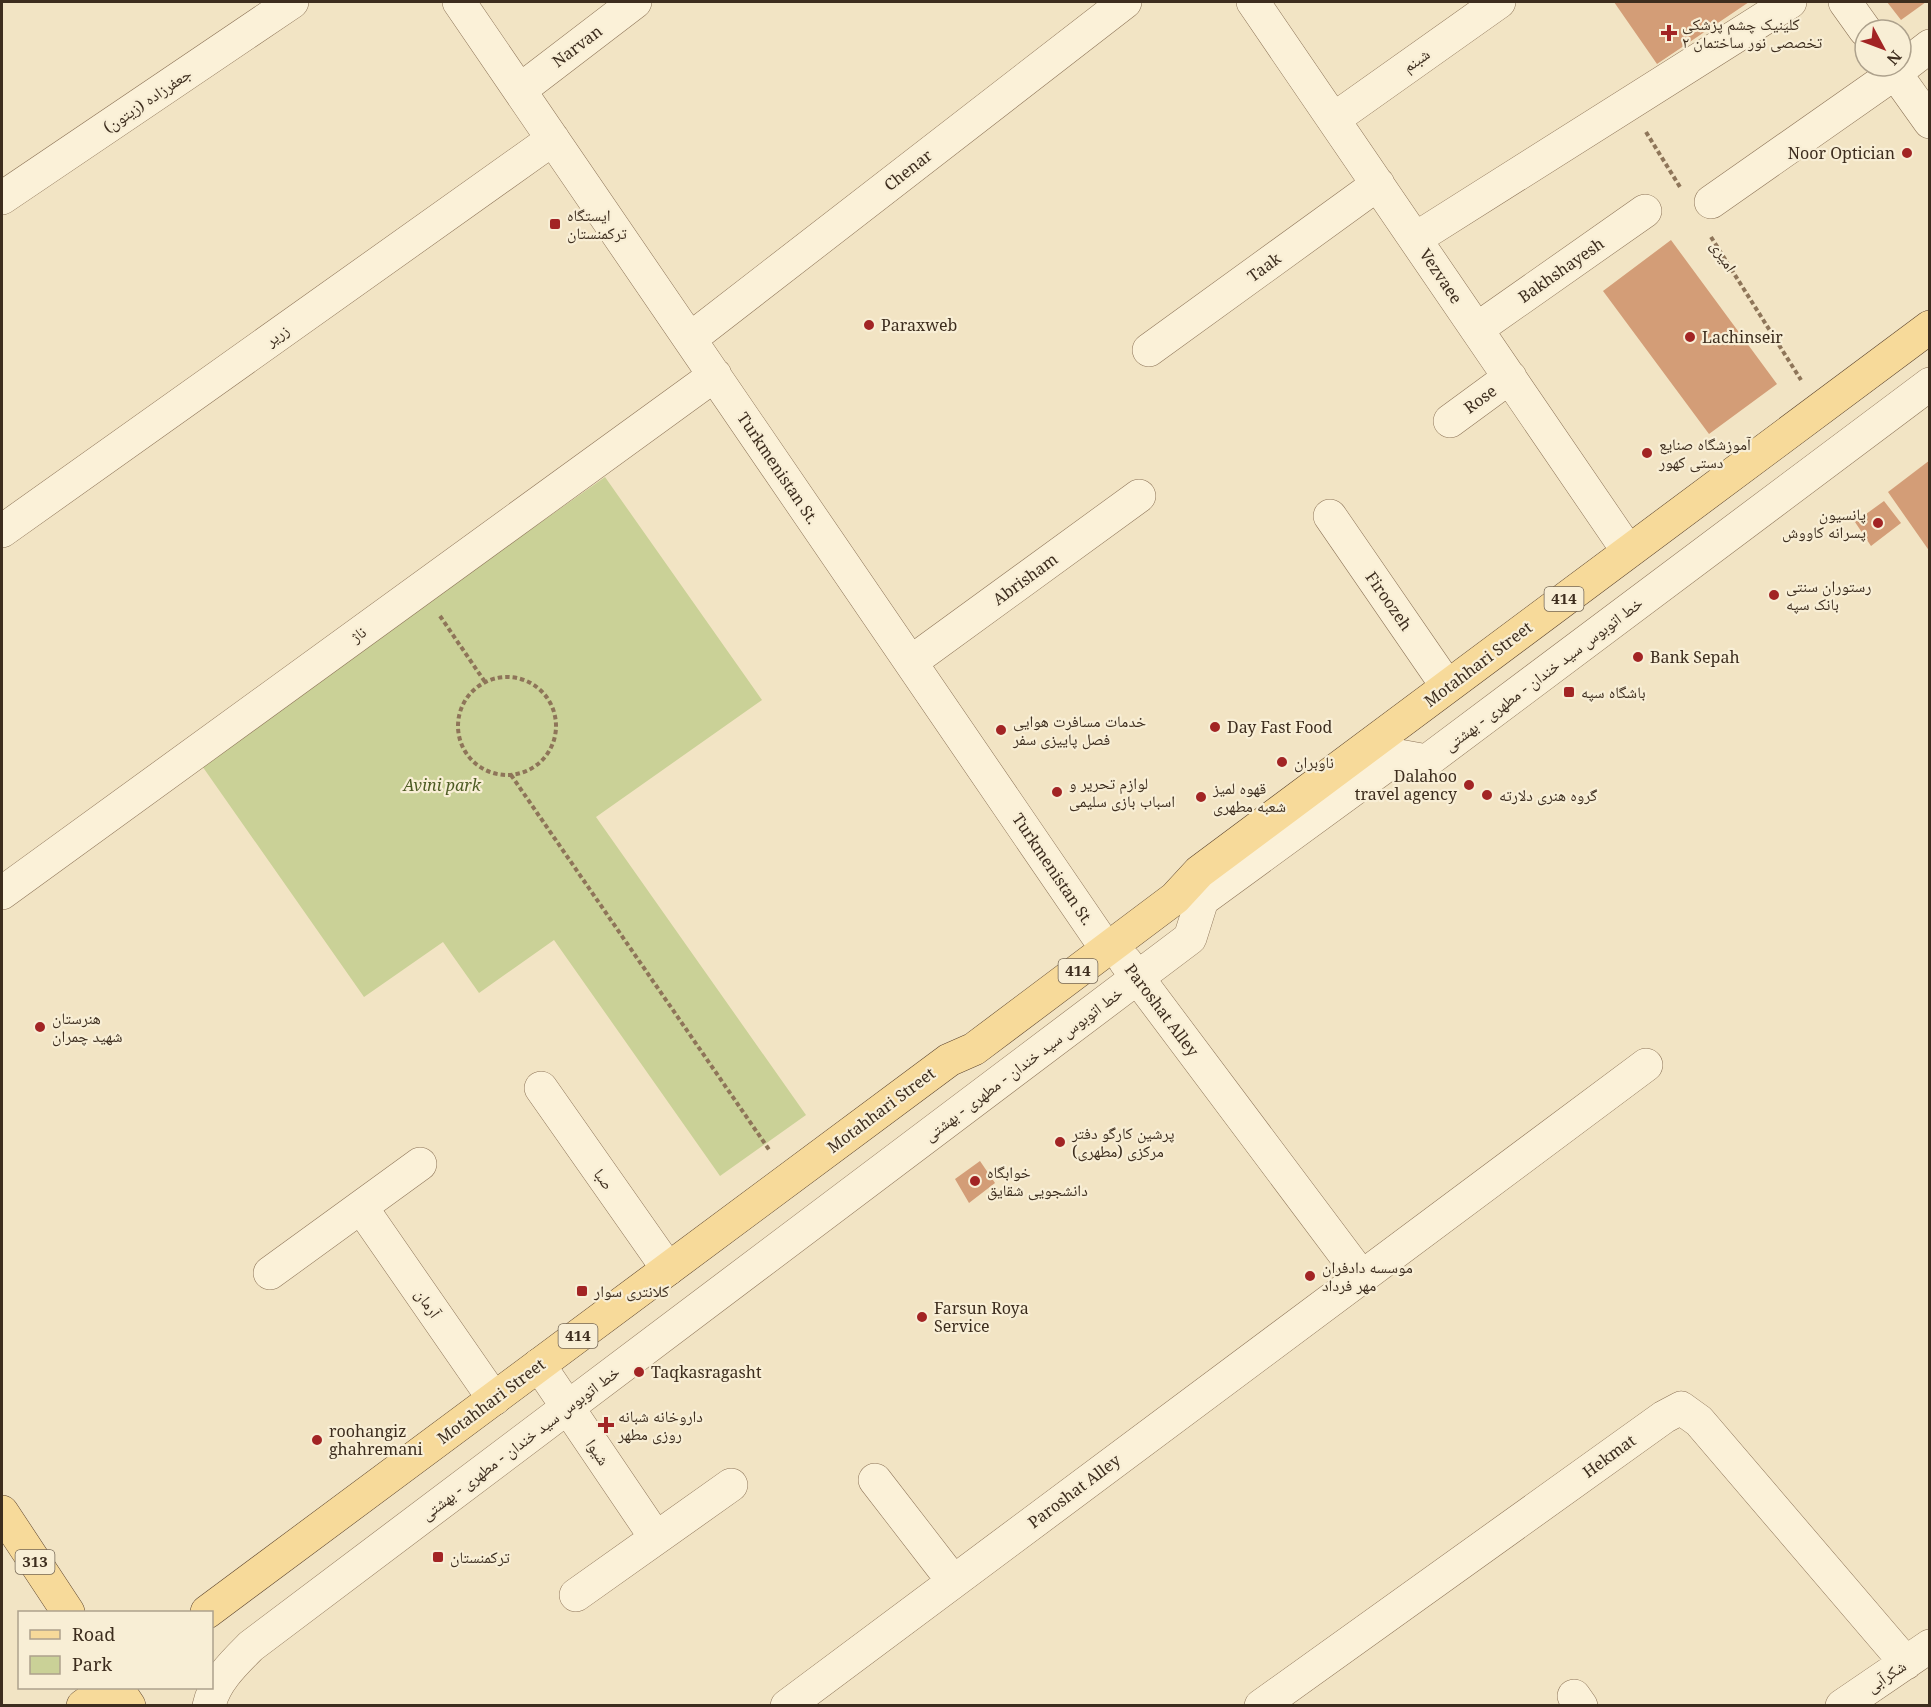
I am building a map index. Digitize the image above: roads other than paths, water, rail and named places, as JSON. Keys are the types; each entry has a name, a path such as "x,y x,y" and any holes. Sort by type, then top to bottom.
{"main road":[{"name":"Motahhari Street","path":"208,1611 949,1060 964,1035 1105,940 1166,884 1199,872 1929,327"},
{"name":"313","path":"2,1512 67,1611"},
{"path":"83,1706 107,1689"},
{"path":"118,1689 129,1706"}],"street":[{"name":"جعفرزاده (زیتون)","path":"2,198 292,2"},
{"name":"Turkmenistan St.","path":"459,2 911,662 1105,940"},
{"name":"Narvan","path":"519,90 635,2"},
{"name":"Chenar","path":"690,339 1125,2"},
{"name":"Vezvaee","path":"1253,2 1628,551"},
{"name":"شبنم","path":"1334,119 1499,2"},
{"path":"1415,239 1790,2"},
{"path":"1845,2 1856,18"},
{"path":"1913,57 1929,46"},
{"path":"1698,199 1881,78"},
{"path":"1899,78 1929,122"},
{"name":"زریر","path":"2,531 553,139"},
{"name":"Taak","path":"1149,350 1378,184"},
{"name":"Bakhshayesh","path":"1477,329 1645,211"},
{"name":"ناژ","path":"2,893 715,375"},
{"name":"Rose","path":"1450,421 1510,377"},
{"name":"خط اتوبوس سید خندان - مطهری - بهشتی","path":"209,1706 211,1696 220,1681 251,1646 1190,938 1202,900 1400,756 1427,761 1929,384"},
{"name":"Abrisham","path":"911,662 1139,496"},
{"name":"Firoozeh","path":"1330,516 1448,686"},
{"name":"Paroshat Alley","path":"1105,940 1137,977 1361,1276"},
{"name":"Paroshat Alley","path":"786,1706 1646,1065"},
{"name":"صبا","path":"541,1088 668,1269"},
{"path":"270,1273 420,1164"},
{"name":"آرمان","path":"361,1207 494,1399"},
{"name":"شیوا","path":"539,1365 656,1538"},
{"name":"Hekmat","path":"1261,1706 1664,1417 1681,1408 1699,1421 1918,1654"},
{"path":"875,1480 953,1581"},
{"path":"576,1595 731,1485"},
{"name":"شکرآبی","path":"1842,1706 1918,1654"}],"place":[{"name":"کلینیک چشم پزشکی تخصصی نور ساختمان ۲","path":"1669,33"},
{"name":"Noor Optician","path":"1907,153"},
{"name":"ایستگاه ترکمنستان","path":"555,224"},
{"name":"Paraxweb","path":"869,325"},
{"name":"Lachinseir","path":"1690,337"},
{"name":"آموزشگاه صنایع دستی کهور","path":"1647,453"},
{"name":"پانسیون پسرانه کاووش","path":"1878,523"},
{"name":"رستوران سنتی بانک سپه","path":"1774,595"},
{"name":"Bank Sepah","path":"1638,657"},
{"name":"باشگاه سپه","path":"1569,692"},
{"name":"Day Fast Food","path":"1215,727"},
{"name":"خدمات مسافرت هوایی فصل پاییزی سفر","path":"1001,730"},
{"name":"ناوبران","path":"1282,762"},
{"name":"Dalahoo travel agency","path":"1469,785"},
{"name":"لوازم تحریر و اسباب بازی سلیمی","path":"1057,792"},
{"name":"گروه هنری دلارته","path":"1487,795"},
{"name":"قهوه لمیز شعبه مطهری","path":"1201,797"},
{"name":"هنرستان شهید چمران","path":"40,1027"},
{"name":"پرشین کارگو دفتر مرکزی (مطهری)","path":"1060,1142"},
{"name":"خوابگاه دانشجویی شقایق","path":"975,1181"},
{"name":"موسسه دادفران مهر فرداد","path":"1310,1276"},
{"name":"کلانتری سوار","path":"582,1291"},
{"name":"Farsun Roya Service","path":"922,1317"},
{"name":"Taqkasragasht","path":"639,1372"},
{"name":"داروخانه شبانه روزی مطهر","path":"606,1425"},
{"name":"roohangiz ghahremani","path":"317,1440"},
{"name":"ترکمنستان","path":"438,1557"}],"park label":[{"name":"Avini park","path":"442,785"}]}
